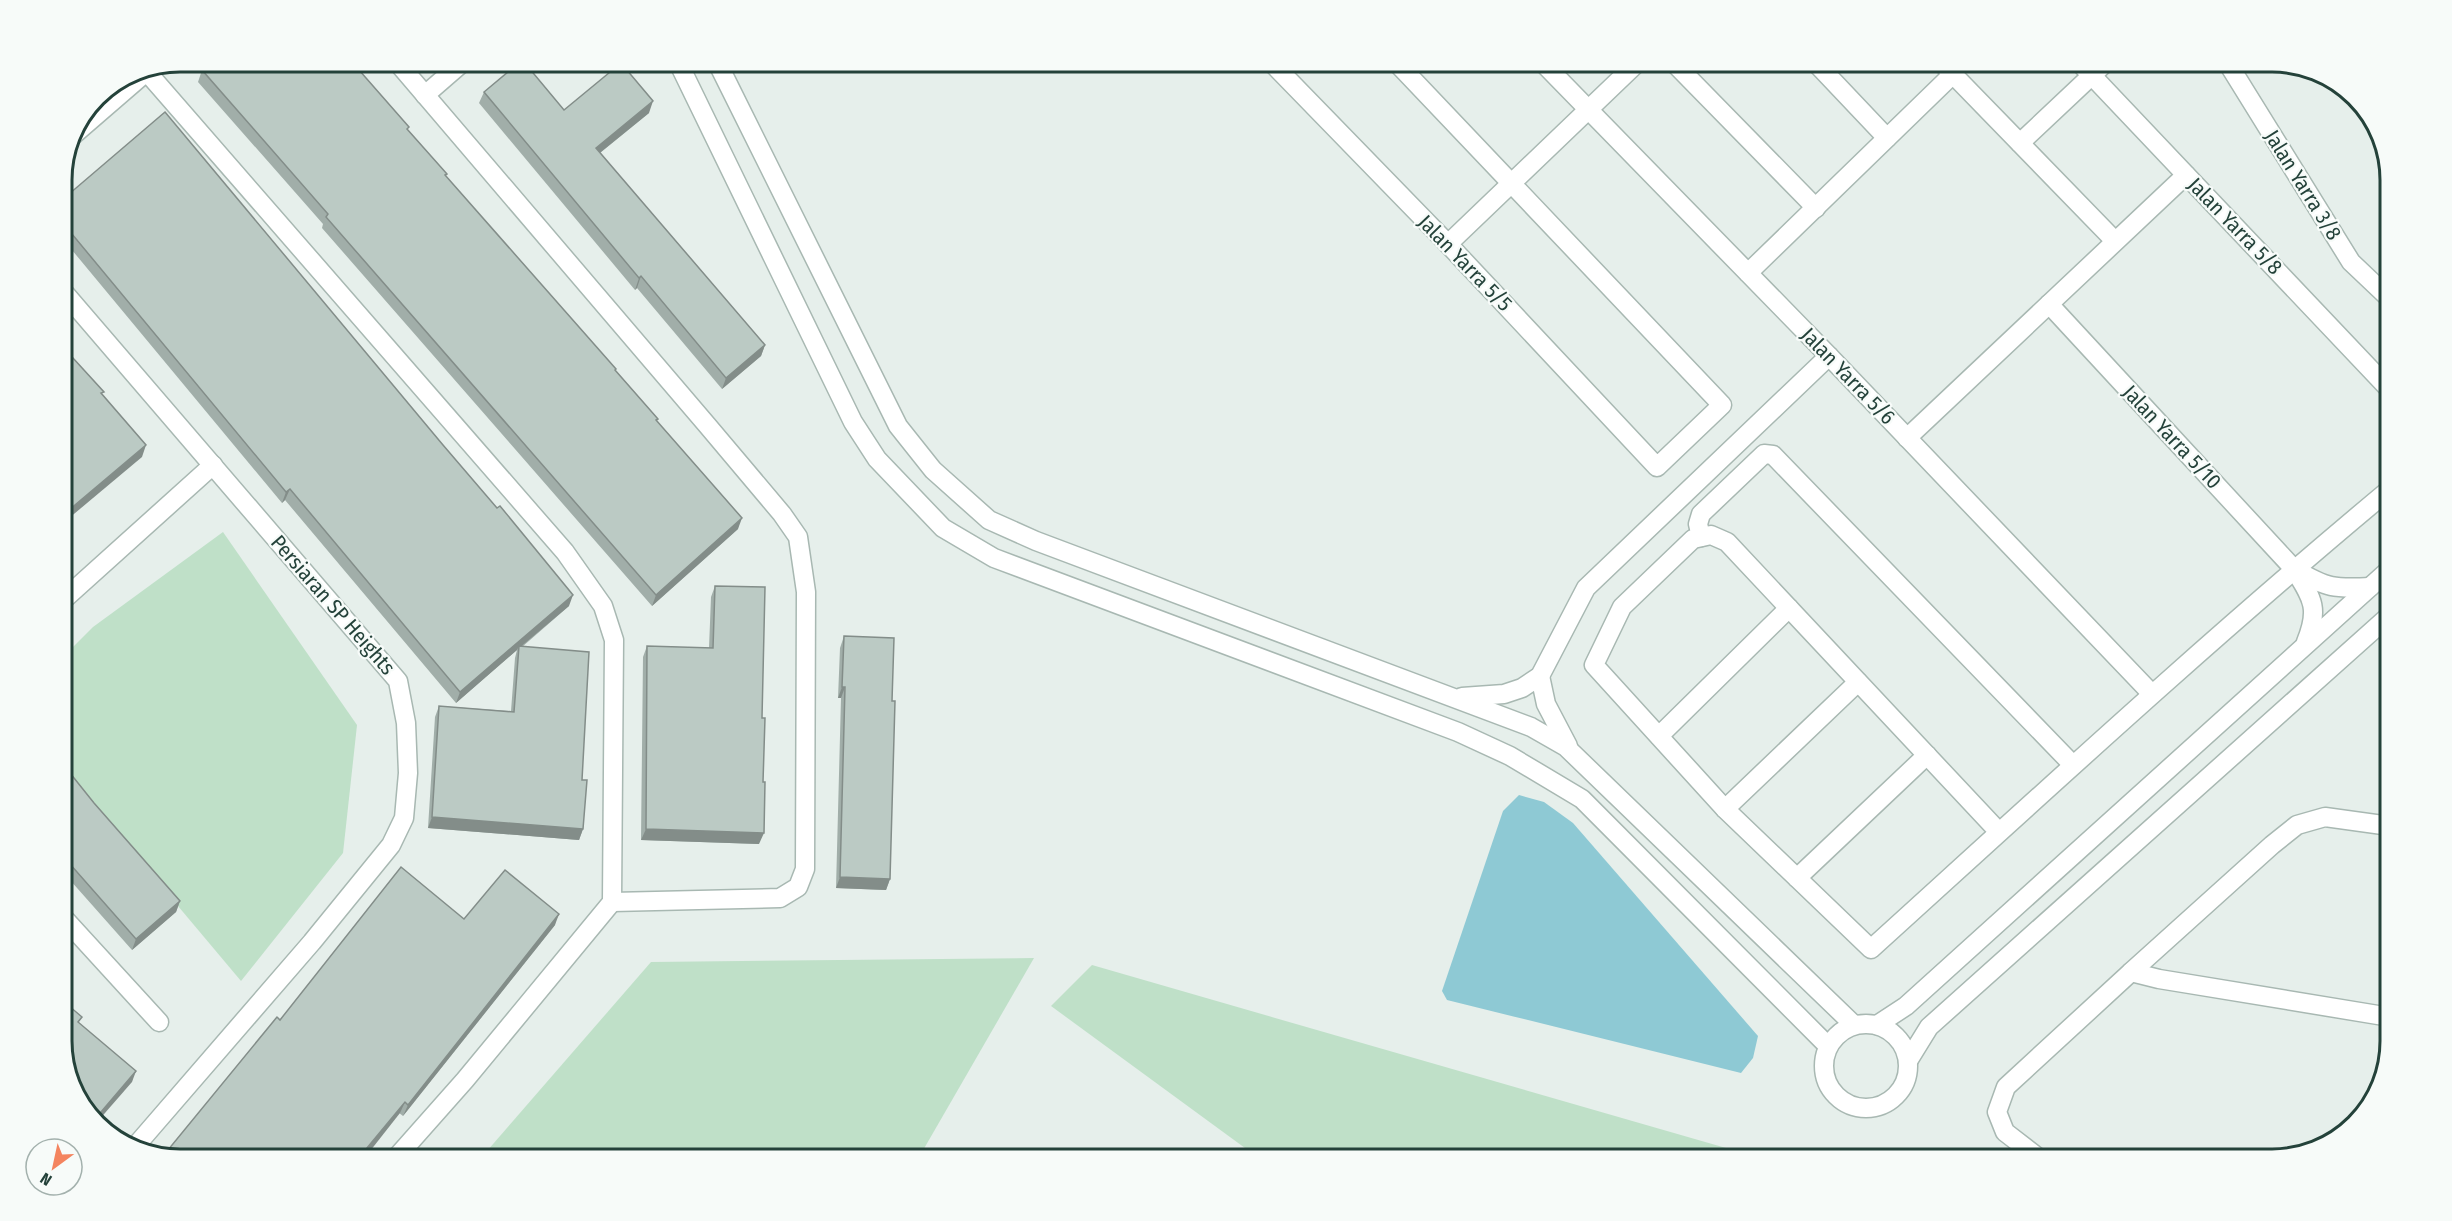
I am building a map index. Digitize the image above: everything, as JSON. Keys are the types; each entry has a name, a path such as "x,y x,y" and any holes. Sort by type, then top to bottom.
{"street":[{"path":"405,72 782,514 798,537 806,592 805,868 798,888 780,898 612,902"},
{"path":"425,95 451,72"},
{"path":"683,72 853,422 877,459 943,528 994,558 1458,732 1510,756 1582,799 1828,1046"},
{"path":"722,72 898,426 933,470 989,520 1036,541 1456,697 1531,727 1566,747 1854,1025"},
{"name":"Jalan Yarra 5/5","path":"1280,72 1448,244 1657,467 1722,405 1511,183"},
{"path":"1406,72 1511,183"},
{"name":"Jalan Yarra 5/6","path":"1551,72 1829,356 2151,693"},
{"path":"1448,244 1627,72"},
{"path":"1683,72 1816,208"},
{"path":"1824,72 1887,138"},
{"path":"1748,273 1887,138 1944,72"},
{"path":"1951,72 2115,241"},
{"name":"Jalan Yarra 5/8","path":"2089,72 2380,379"},
{"path":"2020,143 2095,72"},
{"name":"Jalan Yarra 3/8","path":"2233,72 2351,262 2380,290"},
{"path":"155,75 564,552 603,606 614,640 612,902 465,1080 405,1149"},
{"path":"89,121 136,81"},
{"path":"1907,438 2186,175"},
{"name":"Persiaran SP Heights","path":"72,302 398,681 406,723 408,773 404,818 391,845 312,942 140,1141"},
{"name":"Jalan Yarra 5/10","path":"2049,304 2294,569 2311,596 2315,621 2305,646"},
{"path":"1456,697 1504,693 1522,688 1540,676 1586,588 1829,356"},
{"path":"1701,537 1698,524 1701,514 1764,454 1773,455 2073,765"},
{"path":"72,590 213,465"},
{"path":"2000,832 1727,542 1711,535 1693,539 1622,607 1594,665 1725,809 1872,949 2000,832 2151,693 2380,497"},
{"name":"Jalan Yarra 5/10","path":"2294,569 2322,585 2338,589 2370,587"},
{"path":"1877,1025 1906,1006 2380,578"},
{"path":"1659,736 1789,608"},
{"path":"1908,1061 1929,1027 2380,624"},
{"path":"1540,676 1546,704 1572,754"},
{"path":"1725,809 1858,682"},
{"path":"1797,878 1927,755"},
{"path":"2026,1149 2005,1132 1997,1112 2006,1087 2131,972 2272,845 2298,825 2325,817 2380,825"},
{"path":"72,927 159,1022"},
{"path":"2131,972 2159,979 2380,1015"},
{"path":"1863,1023 1877,1025 1898,1038 1905,1048 1908,1075 1898,1094 1880,1106 1866,1109 1851,1106 1839,1099 1829,1088 1824,1074 1823,1060 1828,1046 1836,1035 1854,1025 1863,1023"}],"green space":[{"path":"223,532 357,725 343,853 241,981 72,780 72,648 93,627"},
{"path":"1034,958 924,1149 489,1149 651,962"},
{"path":"1092,965 1726,1148 1246,1149 1051,1006"}],"water":[{"path":"1519,795 1544,802 1573,823 1758,1036 1753,1058 1741,1073 1447,1000 1442,991 1503,811"}],"building":[{"path":"204,72 361,72 409,127 407,129 447,174 445,175 616,369 658,419 656,420 742,518 656,595 326,217 328,214"},
{"path":"508,72 532,72 564,110 610,72 629,72 653,101 596,148 765,345 726,378 641,276 639,278 484,92"},
{"path":"165,112 443,445 497,508 500,506 573,595 460,692 290,489 286,492 72,234 72,191"},
{"path":"72,357 104,392 101,393 146,445 72,508"},
{"path":"715,586 765,587 762,718 765,718 764,833 646,829 647,646 713,648"},
{"path":"844,636 894,638 892,701 895,701 890,879 840,877 845,687 842,687"},
{"path":"519,646 589,652 582,780 587,780 583,829 432,817 439,706 514,712"},
{"path":"72,776 180,901 136,939 72,866"},
{"path":"401,867 464,919 505,870 559,914 408,1105 405,1102 366,1149 169,1148 277,1017 280,1020"},
{"path":"72,1008 82,1017 78,1022 136,1071 100,1113 83,1089 74,1062"}]}
